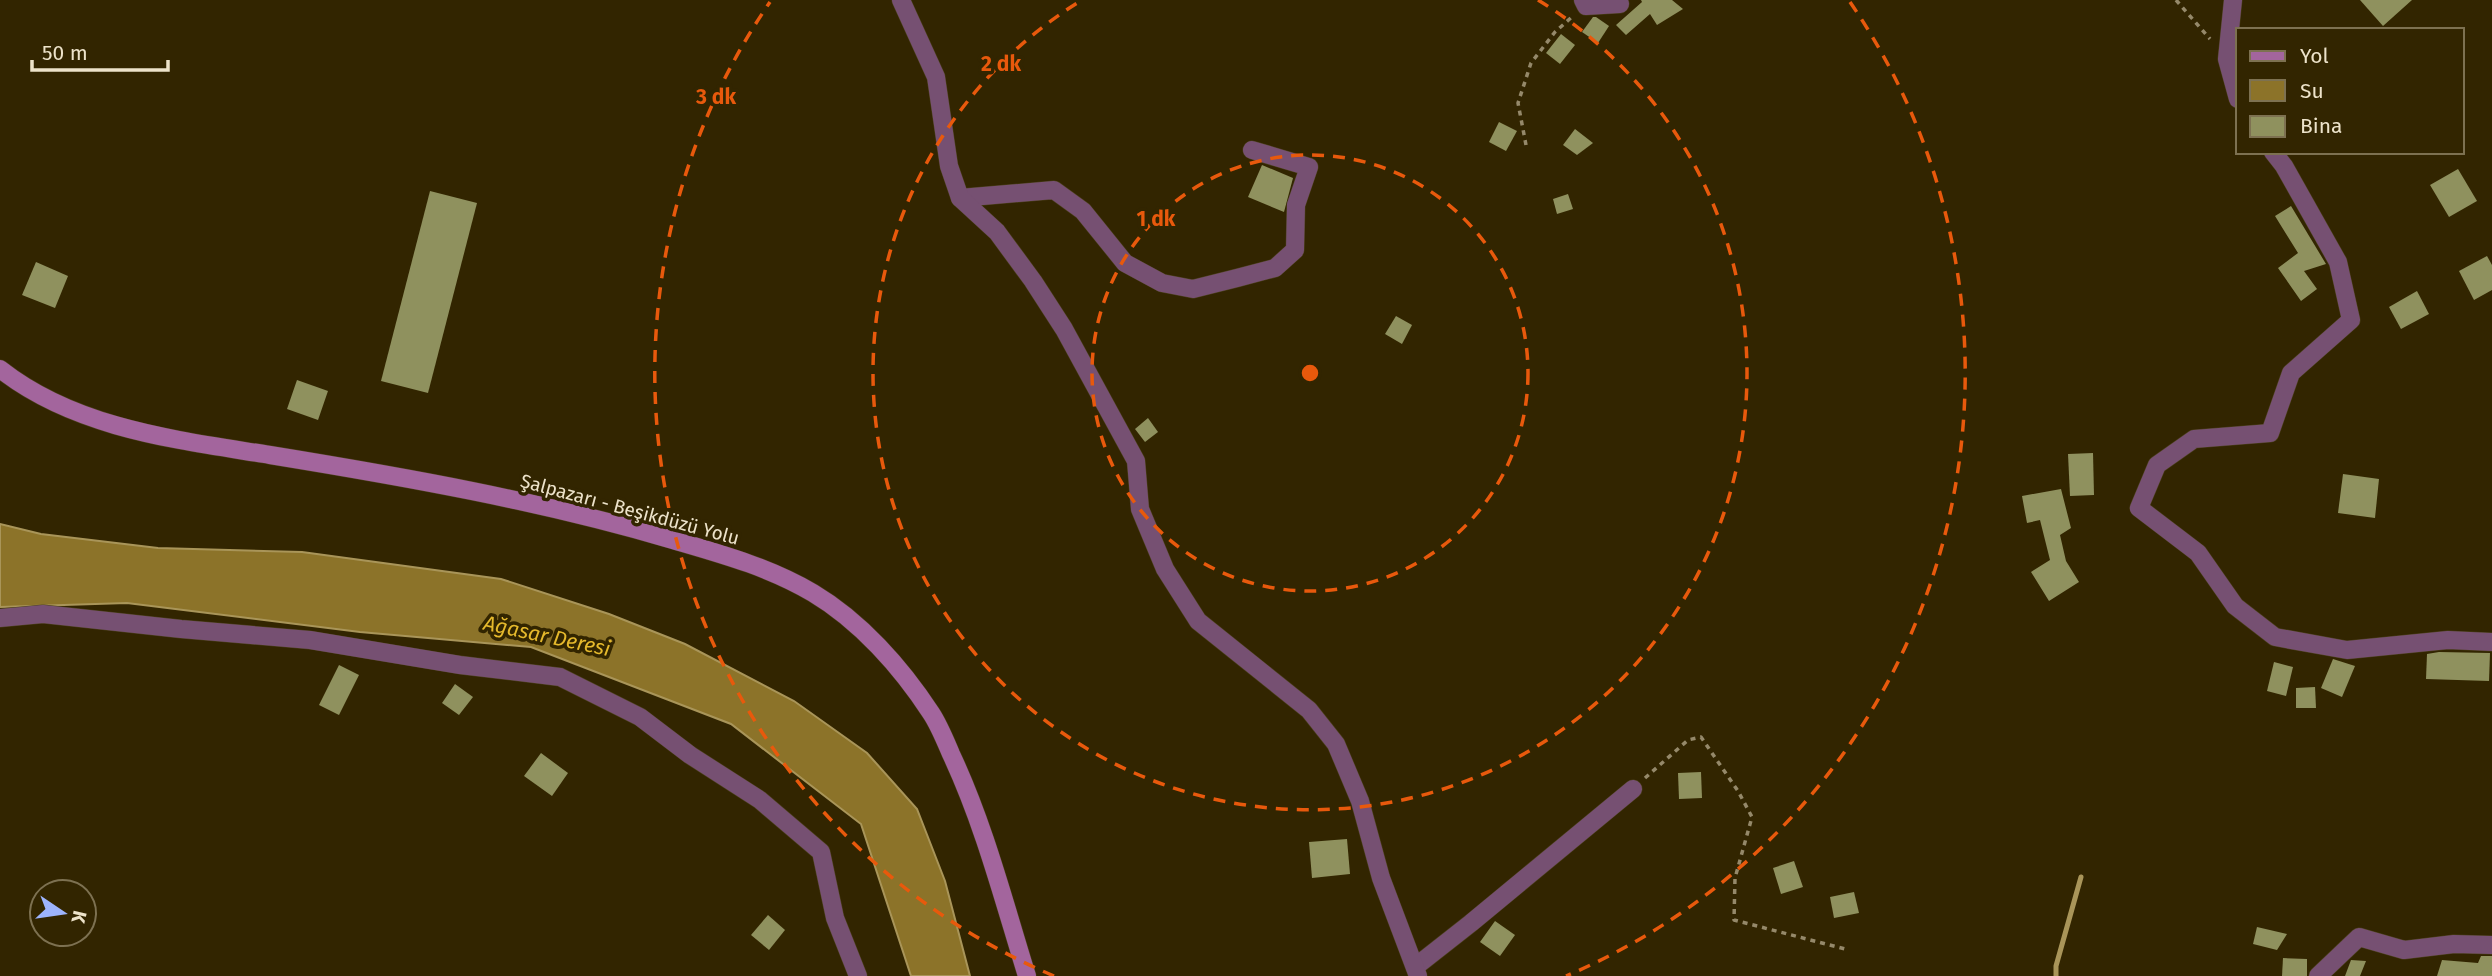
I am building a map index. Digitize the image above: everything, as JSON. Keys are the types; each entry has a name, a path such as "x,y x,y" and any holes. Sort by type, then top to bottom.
{"main road":[{"name":"Şalpazarı - Beşikdüzü Yolu","path":"0,369 23,387 85,417 180,440 541,505 645,531 758,565 814,593 859,628 902,674 933,715 969,791 1027,976"}],"street":[{"path":"901,0 936,77 949,166 960,198 997,232 1064,329 1136,461 1139,509 1165,569 1198,621 1309,710 1336,744 1360,801 1381,878 1416,971 1633,789"},
{"path":"2233,0 2227,59 2236,92"},
{"path":"1585,3 1620,4"},
{"path":"960,198 1054,190 1083,211 1125,263 1162,283 1193,289 1275,268 1295,250 1296,205 1309,167 1252,150"},
{"path":"2275,154 2338,262 2351,320 2291,373 2270,433 2194,439 2157,465 2140,509 2198,553 2235,606 2275,637 2347,650 2448,640 2492,642"},
{"path":"0,618 43,614 310,640 460,665 560,677 640,717 690,755 760,800 821,852 835,918 858,976"},
{"path":"2318,976 2359,937 2404,950 2454,944 2492,945"}],"path":[{"path":"2176,0 2227,59"},
{"path":"1526,145 1518,103 1531,63 1555,32 1585,3"},
{"path":"1633,789 1688,740 1700,737 1738,791 1752,817 1735,878 1734,920 1845,948"}],"water":[{"name":"Ağasar Deresi","path":"0,524 41,534 158,548 302,552 501,579 609,614 685,644 794,701 867,753 917,809 945,881 970,976 911,976 861,824 731,724 531,647 360,632 127,603 0,607"}],"building":[{"path":"1641,0 1672,0 1683,9 1657,25 1650,14 1626,35 1616,25 1642,2"},
{"path":"2360,0 2412,0 2383,26"},
{"path":"1593,17 1609,26 1598,43 1582,32"},
{"path":"1561,34 1575,45 1560,64 1546,53"},
{"path":"1499,122 1517,131 1506,151 1489,142"},
{"path":"1575,129 1593,143 1577,155 1563,145"},
{"path":"1262,165 1293,178 1284,212 1248,197"},
{"path":"2458,169 2477,201 2449,217 2430,185"},
{"path":"430,191 477,203 428,393 381,381"},
{"path":"1568,194 1573,209 1557,214 1553,199"},
{"path":"2291,206 2326,264 2304,271 2317,289 2301,301 2278,268 2298,253 2275,216"},
{"path":"2487,256 2492,265 2492,290 2474,300 2459,271"},
{"path":"36,262 68,276 55,308 22,295"},
{"path":"2417,291 2429,314 2401,329 2389,307"},
{"path":"1396,316 1412,325 1402,344 1385,334"},
{"path":"297,380 328,391 318,420 287,409"},
{"path":"1148,418 1158,432 1145,442 1135,429"},
{"path":"2093,453 2094,495 2070,496 2068,454"},
{"path":"2343,474 2379,479 2375,518 2338,513"},
{"path":"2061,489 2071,528 2060,535 2066,561 2079,582 2049,601 2031,572 2050,560 2040,520 2027,523 2022,496"},
{"path":"2490,653 2489,681 2426,679 2427,654"},
{"path":"2333,659 2355,666 2342,697 2321,688"},
{"path":"2274,662 2293,667 2286,696 2267,691"},
{"path":"339,665 359,675 339,715 319,705"},
{"path":"455,684 473,697 459,715 442,703"},
{"path":"2315,687 2316,708 2296,708 2296,688"},
{"path":"541,753 568,773 552,796 524,776"},
{"path":"1701,772 1702,798 1679,799 1678,773"},
{"path":"1347,839 1350,874 1312,878 1309,842"},
{"path":"1794,861 1803,887 1781,894 1773,868"},
{"path":"1854,892 1859,913 1834,918 1830,897"},
{"path":"768,915 785,930 769,950 751,935"},
{"path":"1495,921 1515,935 1500,956 1480,942"},
{"path":"2257,927 2287,934 2277,950 2253,944"},
{"path":"2481,956 2492,956 2492,976 2437,976 2442,960 2478,963"},
{"path":"2283,958 2307,959 2307,976 2282,976"},
{"path":"2351,960 2366,961 2360,976 2345,976"}],"waterway":[{"path":"2056,976 2056,966 2081,877"}]}
